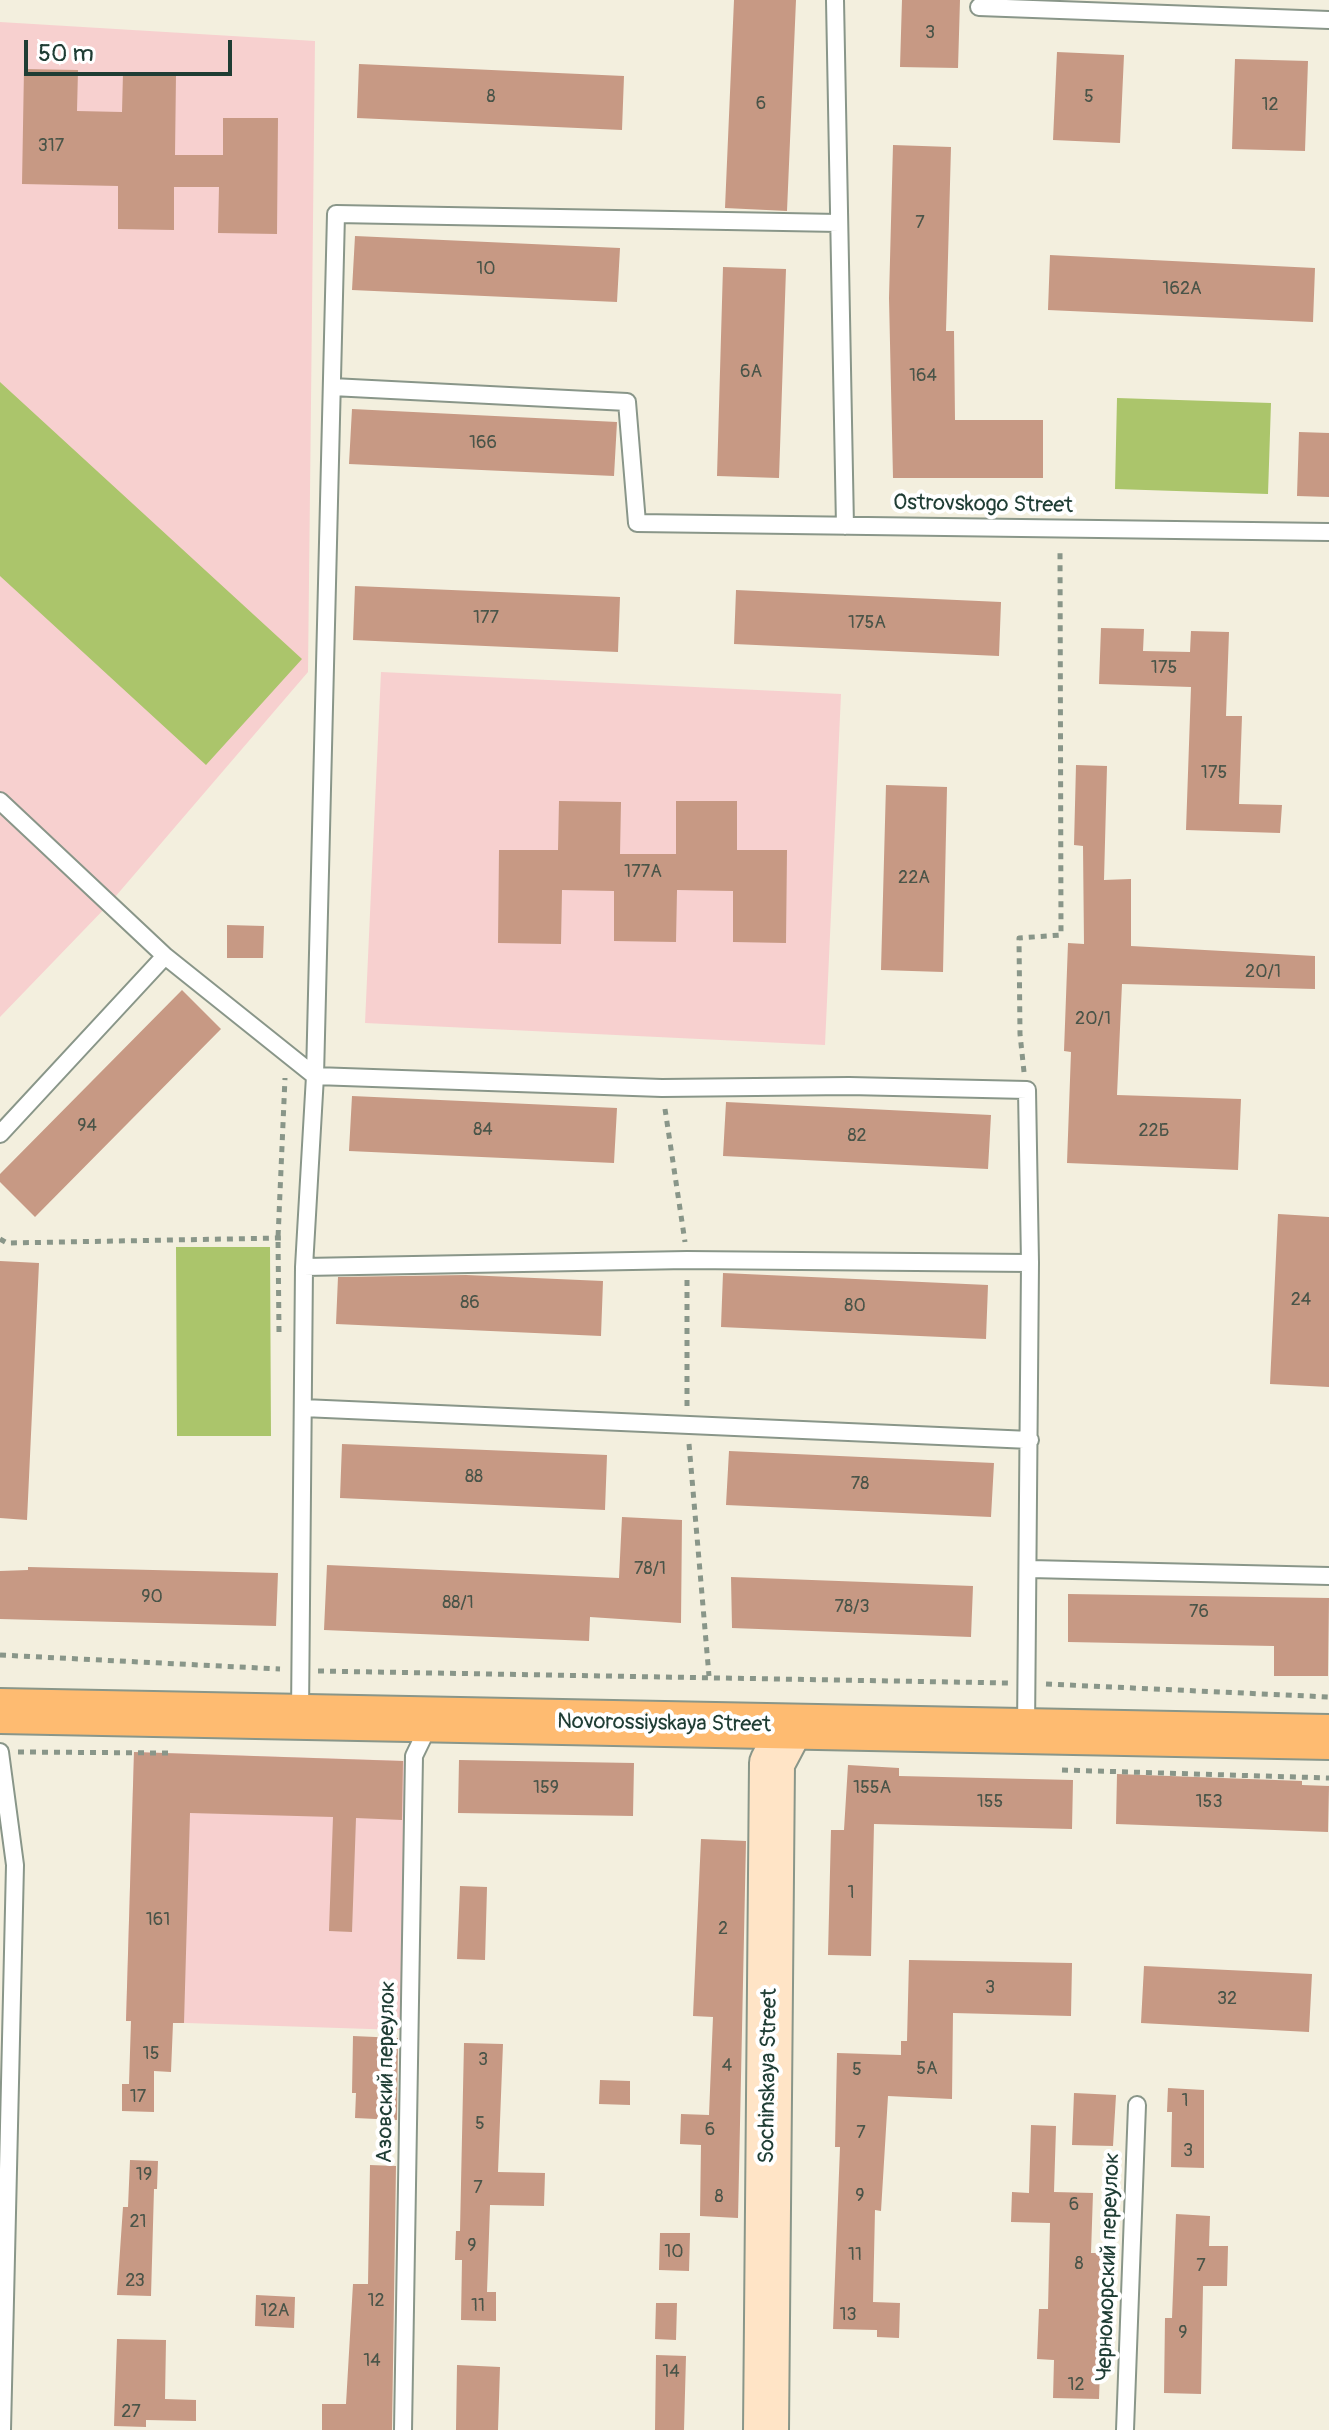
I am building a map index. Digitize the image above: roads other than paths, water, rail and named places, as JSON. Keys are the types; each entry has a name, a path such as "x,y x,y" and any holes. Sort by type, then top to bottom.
{"main road":[{"name":"Novorossiyskaya Street","path":"5,1732 300,1718 1329,1737"},
{"name":"Sochinskaya Street","path":"766,2430 772,1763 791,1727"}],"lane":[{"path":"835,0 845,526"},
{"path":"1282,18 1283,0"},
{"path":"979,7 1329,20"},
{"path":"300,1718 304,1267 315,1076 336,214 839,223"},
{"name":"Ostrovskogo Street","path":"332,387 627,402 637,523 1329,532"},
{"path":"0,801 165,956 315,1076 662,1088 849,1086 1027,1090 1030,1569 1026,1732"},
{"path":"0,1134 165,956"},
{"path":"304,1267 687,1260 1030,1263"},
{"path":"303,1408 1030,1440"},
{"path":"1030,1569 1329,1576"},
{"name":"Азовский переулок","path":"403,2430 414,1756 431,1720"},
{"path":"2,2430 15,1865 5,1732"},
{"name":"Черноморский переулок","path":"1125,2430 1137,2105"}]}
